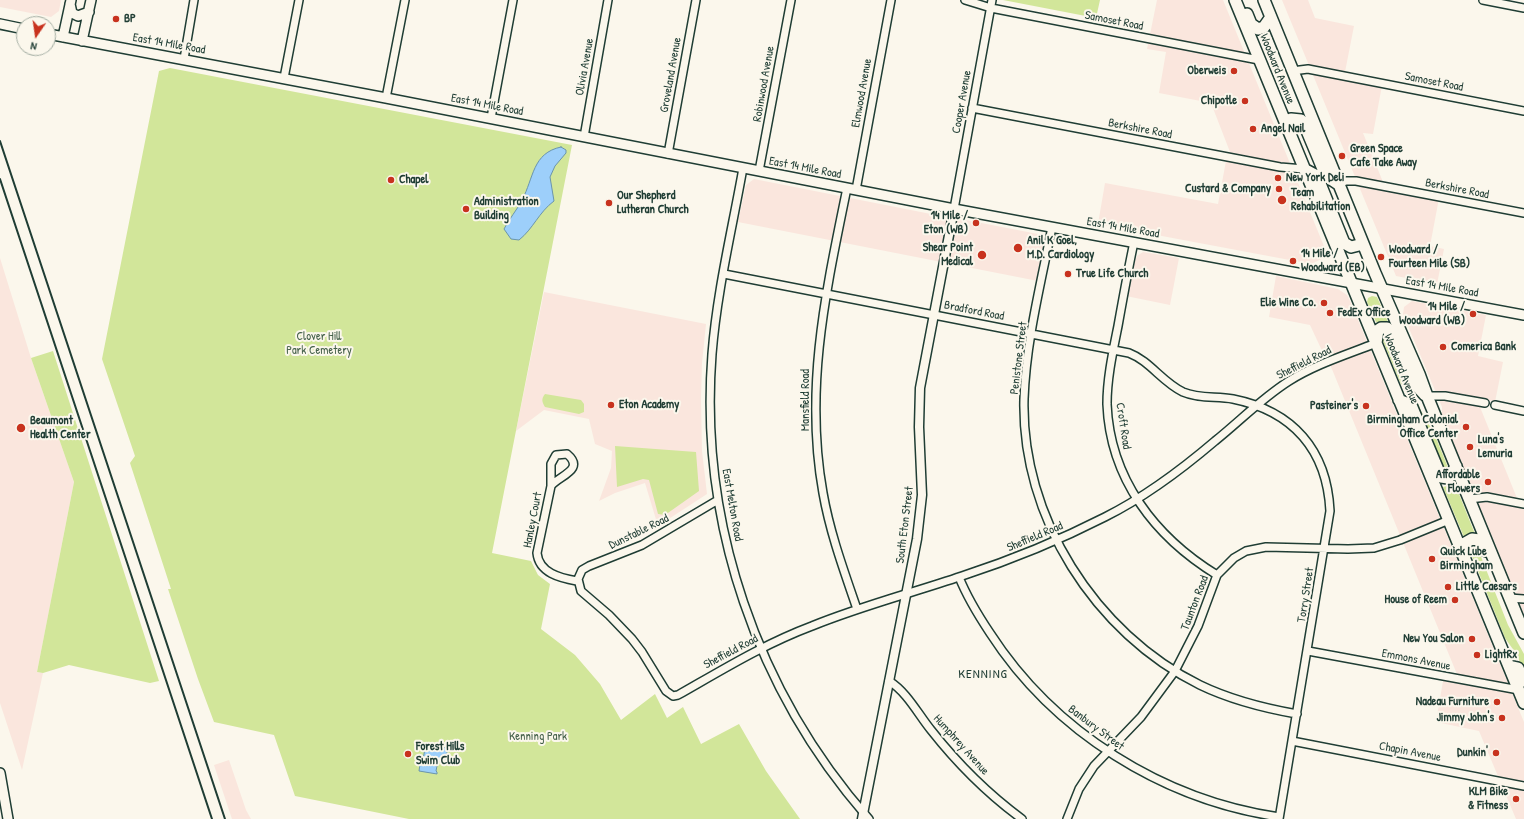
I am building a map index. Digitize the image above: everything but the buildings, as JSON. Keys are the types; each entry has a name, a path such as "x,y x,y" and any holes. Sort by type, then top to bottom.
{"main road":[{"path":"82,41 91,0"},
{"name":"Woodward Avenue","path":"1235,0 1509,666 1518,668 1521,686"},
{"path":"1242,0 1254,27 1258,29 1264,27 1271,17"},
{"name":"Woodward Avenue","path":"1264,0 1363,244 1420,374 1427,396 1524,633"},
{"path":"70,2 72,13 78,16 89,12"},
{"path":"63,37 70,2"},
{"path":"0,24 16,27"},
{"name":"East 14 Mile Road","path":"56,36 284,78 954,209 1524,315"},
{"path":"1287,127 1291,119 1294,118 1301,120 1305,126 1326,176 1338,184"},
{"path":"1304,169 1317,176 1344,243 1351,247 1363,244"},
{"path":"1376,343 1378,330 1381,328 1387,328 1414,383 1427,396"},
{"path":"1399,400 1411,405 1441,477 1448,478 1456,466"},
{"path":"1462,552 1465,543 1472,539 1479,540 1485,546 1497,580 1509,598"},
{"path":"1521,686 1524,703"},
{"path":"0,774 8,819"}],"street":[{"path":"184,59 194,0"},
{"path":"284,78 299,0"},
{"path":"386,98 405,0"},
{"path":"491,118 513,0"},
{"name":"Olivia Avenue","path":"584,137 608,0"},
{"name":"Groveland Avenue","path":"668,154 696,0"},
{"name":"Robinwood Avenue","path":"759,171 791,0"},
{"name":"Elmwood Avenue","path":"851,189 891,0"},
{"name":"Samoset Road","path":"965,0 991,8 1259,60"},
{"name":"Cooper Avenue","path":"954,209 992,0"},
{"path":"1483,0 1524,8"},
{"name":"Samoset Road","path":"1292,71 1308,69 1524,111"},
{"name":"Berkshire Road","path":"972,108 1280,167 1304,169"},
{"name":"East Melton Road","path":"743,168 715,329 711,386 712,438 718,500 737,583 760,648 803,731 862,816 869,819"},
{"name":"Berkshire Road","path":"1338,184 1351,180 1524,213"},
{"name":"Mansfield Road","path":"851,189 826,294 820,328 815,398 818,456 823,493 829,523 857,610"},
{"name":"South Eton Street","path":"862,816 907,593 921,510 920,388 954,209"},
{"name":"Penistone Street","path":"1052,227 1032,334 1024,400 1028,447 1036,485 1057,540 1082,583 1110,617 1148,652 1175,671 1200,684 1240,701 1297,714"},
{"name":"Croft Road","path":"1134,242 1113,349 1108,386 1109,424 1113,442 1121,468 1136,499 1152,521 1171,541 1193,560 1217,575"},
{"name":"Bradford Road","path":"724,274 1113,349 1141,358 1164,380 1182,392 1201,397 1233,399 1256,406"},
{"name":"Sheffield Road","path":"578,584 581,591 609,615 632,639 642,652 666,691 673,696 678,695 760,648 812,625 1022,555 1107,516 1136,499 1194,459 1277,389 1308,370 1376,343"},
{"path":"1427,396 1445,396 1485,403"},
{"path":"1495,405 1524,411"},
{"name":"Torry Street","path":"1256,406 1289,422 1308,442 1321,463 1328,485 1330,511 1308,651 1279,818"},
{"name":"Hanley Court","path":"551,486 554,481 572,470 573,462 567,454 556,455 552,460 551,486 538,548 539,562 547,571 578,584"},
{"path":"1469,499 1486,497 1524,504"},
{"name":"Dunstable Road","path":"578,584 582,570 642,545 718,500"},
{"name":"Taunton Road","path":"1067,819 1076,796 1086,777 1151,705 1175,671 1198,626 1217,575 1234,558 1255,549 1374,548 1400,540 1448,520"},
{"name":"Banbury Street","path":"959,577 967,596 981,619 1021,675 1059,714 1107,752 1148,775 1186,792 1225,806 1279,818"},
{"path":"1509,598 1524,599"},
{"name":"Emmons Avenue","path":"1308,651 1521,686"},
{"name":"Humphrey Avenue","path":"889,681 902,691 930,730 957,760 1022,819"},
{"name":"Chapin Avenue","path":"1292,741 1524,786"}],"shaded area":[{"path":"0,0 61,0 59,11 52,16 0,7"},
{"path":"1157,0 1223,0 1328,256 1311,264 1098,224 1105,183 1218,204 1226,161 1230,152 1211,103 1159,93 1166,52 1147,49"},
{"path":"1282,0 1308,0 1315,18 1354,26 1345,72 1383,80 1373,134 1363,133 1383,182 1440,193 1430,246 1444,249 1437,284 1396,276"},
{"path":"754,179 941,216 945,219 966,220 1038,234 1043,238 1044,249 1038,281 738,222 746,185"},
{"path":"1143,252 1179,258 1170,305 1126,296 1131,271 1137,256"},
{"path":"0,258 31,358 74,482 37,672 43,673 22,770 0,703"},
{"path":"1276,276 1338,289 1347,295 1351,303 1524,722 1524,819 1516,819 1479,731 1436,722 1443,681 1461,684 1327,357 1325,357 1310,325 1269,317"},
{"name":"Eton Academy","path":"544,292 706,324 702,363 701,399 702,451 707,494 658,526 645,483 615,493 599,501 611,468 612,451 595,444 589,419 544,410 516,431"},
{"path":"1412,301 1486,315 1478,356 1503,362 1495,402 1482,398 1480,407 1521,508 1524,509 1524,614 1442,416 1442,407 1403,314 1404,307"},
{"path":"229,760 246,810 251,819 232,819 214,765"}],"green space":[{"path":"1003,0 1100,0 1096,18"},
{"name":"Clover Hill Park Cemetery","path":"170,68 572,145 492,553 531,561 538,575 550,584 541,629 575,655 600,684 621,720 655,694 667,718 683,707 701,744 739,724 766,771 800,819 409,819 295,796 274,735 214,722 168,589 171,589 130,463 135,456 102,359 159,71"},
{"path":"1372,296 1377,297 1389,324 1376,322 1367,302 1368,298"},
{"path":"1384,332 1392,341 1421,411 1434,433 1447,465 1448,470 1445,473 1440,469 1411,398 1400,382 1381,336"},
{"path":"53,351 159,681 150,683 69,665 43,673 37,672 74,482 31,358"},
{"path":"545,394 581,400 584,404 584,412 579,414 545,407 542,400"},
{"path":"615,446 696,452 699,491 665,515 658,514 649,480 643,479 617,487"},
{"path":"1455,484 1475,535 1464,537 1443,487"},
{"path":"1473,547 1478,549 1508,625 1524,654 1524,672 1517,655 1505,638 1470,551"}],"water":[{"path":"561,147 566,150 566,153 555,166 550,177 554,201 544,210 524,236 519,240 511,239 504,229 522,200 535,168 544,155 551,150"},
{"path":"426,744 448,748 445,762 438,761 436,771 437,774 419,771"}],"railway":[{"path":"0,141 225,819"},
{"path":"0,179 212,819"}],"place":[{"name":"BP","path":"116,19"},
{"name":"Oberweis","path":"1234,71"},
{"name":"Chipotle","path":"1245,101"},
{"name":"Angel Nail","path":"1253,129"},
{"name":"Green Space Cafe Take Away","path":"1342,156"},
{"name":"New York Deli","path":"1278,178"},
{"name":"Chapel","path":"391,180"},
{"name":"Custard & Company","path":"1279,189"},
{"name":"Team Rehabilitation","path":"1282,200"},
{"name":"Our Shepherd Lutheran Church","path":"609,203"},
{"name":"Administration Building","path":"466,209"},
{"name":"14 Mile / Eton (WB)","path":"976,223"},
{"name":"Anil K Goel, M.D. Cardiology","path":"1018,248"},
{"name":"Shear Point Medical","path":"982,255"},
{"name":"Woodward / Fourteen Mile (SB)","path":"1381,257"},
{"name":"14 Mile / Woodward (EB)","path":"1293,261"},
{"name":"True Life Church","path":"1068,274"},
{"name":"Elie Wine Co.","path":"1324,303"},
{"name":"FedEx Office","path":"1330,313"},
{"name":"14 Mile / Woodward (WB)","path":"1473,314"},
{"name":"Comerica Bank","path":"1443,347"},
{"name":"Eton Academy","path":"611,405"},
{"name":"Pasteiner's","path":"1366,406"},
{"name":"Birmingham Colonial Office Center","path":"1466,427"},
{"name":"Beaumont Health Center","path":"21,428"},
{"name":"Luna's Lemuria","path":"1470,447"},
{"name":"Affordable Flowers","path":"1488,482"},
{"name":"Quick Lube Birmingham","path":"1432,559"},
{"name":"Little Caesars","path":"1448,587"},
{"name":"House of Reem","path":"1455,600"},
{"name":"New You Salon","path":"1472,639"},
{"name":"LightRx","path":"1477,655"},
{"name":"Nadeau Furniture","path":"1497,702"},
{"name":"Jimmy John's","path":"1502,718"},
{"name":"Dunkin'","path":"1496,753"},
{"name":"Forest Hills Swim Club","path":"408,754"},
{"name":"KLM Bike & Fitness","path":"1516,799"}],"district":[{"name":"KENNING","path":"983,675"}],"park label":[{"name":"Kenning Park","path":"538,737"}]}
